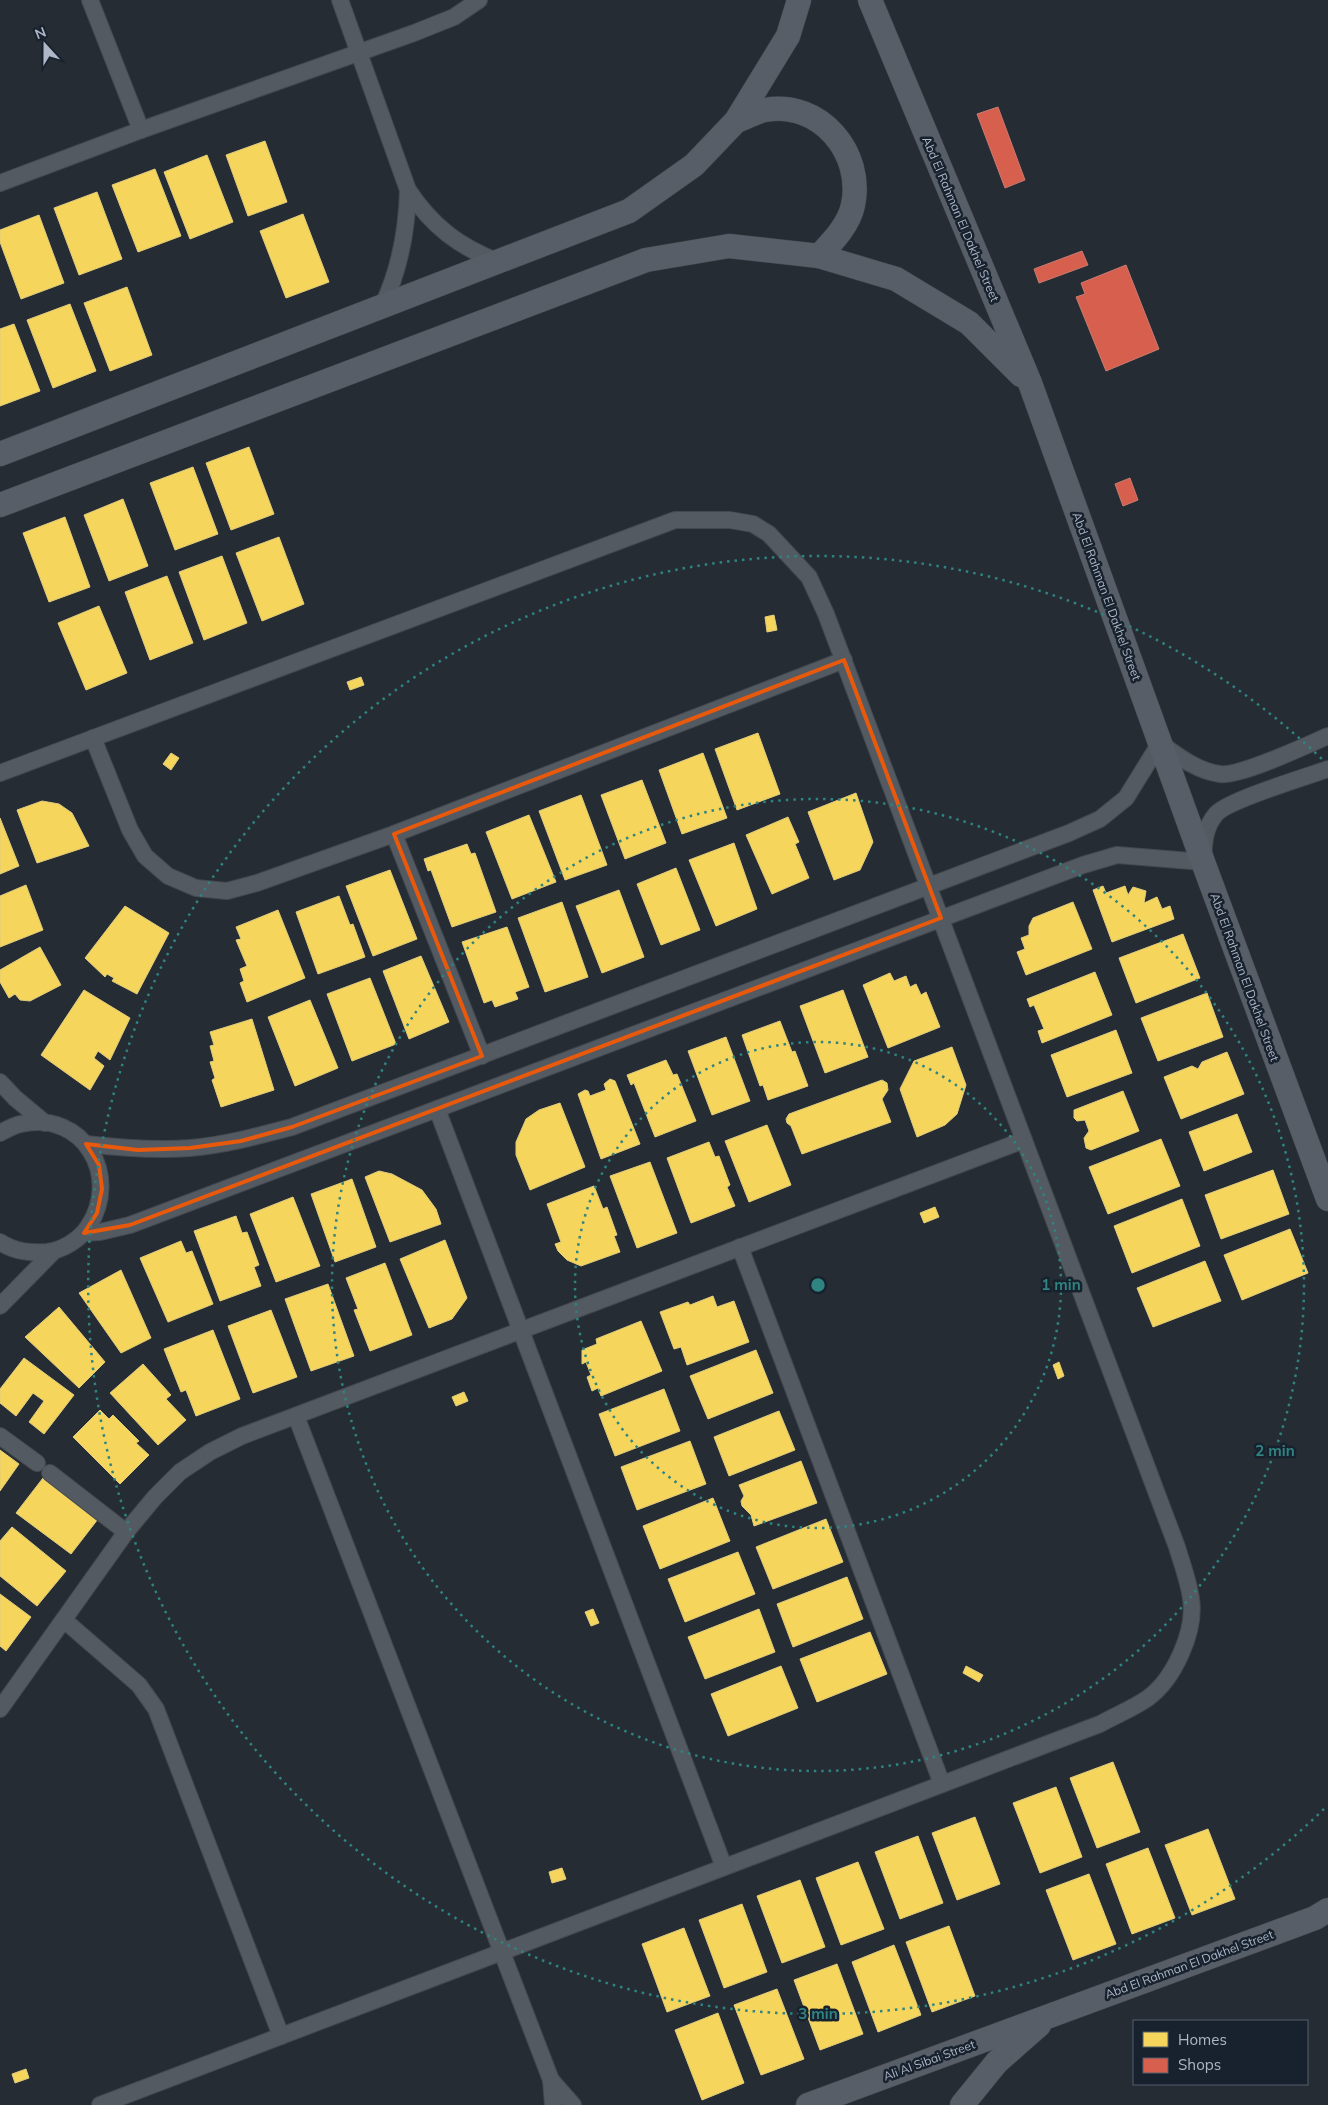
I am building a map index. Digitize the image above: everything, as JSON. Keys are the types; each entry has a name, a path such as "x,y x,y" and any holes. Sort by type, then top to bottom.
{"street":[{"path":"90,0 141,130"},
{"path":"340,0 360,51 408,190 421,210 437,228 477,254 499,262"},
{"path":"0,183 454,17 478,0"},
{"path":"0,454 629,212 694,164 736,121 788,36 799,0"},
{"name":"Abd El Rahman El Dakhel Street","path":"870,0 1030,383 1203,862 1328,1199"},
{"path":"736,121 765,110 796,111 824,124 845,147 855,176 853,206 839,234 819,256"},
{"path":"382,307 392,285 405,239 408,190"},
{"path":"0,504 646,260 729,246 819,256 896,279 968,323 1030,383"},
{"path":"0,774 675,520 730,520 753,524 769,534 810,577 844,660 1177,1547 1192,1600 1190,1630 1181,1654 1166,1678 1149,1698 1100,1724 971,1771 942,1784 100,2105"},
{"path":"93,738 130,830 145,856 168,876 196,888 227,891 257,884 394,834 844,660"},
{"path":"86,1144 138,1150 190,1148 242,1141 292,1127 929,886 1100,819 1126,798 1160,743 1188,763 1222,775 1256,766 1328,736"},
{"path":"84,1233 100,1232 130,1225 1083,865 1117,855 1203,862 1205,833 1216,813 1232,802 1328,769"},
{"path":"394,834 482,1056"},
{"path":"0,1082 14,1098 45,1122 68,1130 86,1144 98,1165 102,1189 97,1213 84,1233 70,1244 54,1251 31,1253 10,1248 0,1242"},
{"path":"437,1109 724,1867"},
{"path":"0,1133 20,1124 45,1122"},
{"path":"0,1709 126,1532 155,1497 180,1472 210,1452 242,1436 1024,1140"},
{"path":"740,1248 942,1784"},
{"path":"0,1306 54,1251"},
{"path":"296,1416 551,2080 553,2105"},
{"path":"0,1436 126,1532"},
{"path":"64,1620 139,1685 156,1709 281,2036"},
{"name":"Abd El Rahman El Dakhel Street","path":"1049,2015 1315,1918 1328,1910"},
{"path":"962,2105 997,2062 1049,2015"},
{"name":"Ali Al Sibai Street","path":"808,2105 1049,2015"},
{"path":"551,2080 573,2105"}],"highlighted area":[{"path":"844,660 941,918 130,1225 84,1233 97,1213 102,1189 99,1165 86,1144 138,1150 190,1148 241,1141 292,1127 482,1056 394,834"}],"building: Homes":[{"path":"265,141 287,202 248,216 226,155"},
{"path":"207,155 233,222 190,239 164,172"},
{"path":"155,169 181,236 138,252 112,185"},
{"path":"97,192 122,259 79,275 54,208"},
{"path":"303,214 329,282 286,298 260,231"},
{"path":"39,215 64,283 21,299 0,242 0,230"},
{"path":"127,287 152,355 110,371 84,303"},
{"path":"70,304 96,371 53,388 27,320"},
{"path":"14,324 40,391 0,406 0,329"},
{"path":"249,447 274,514 231,530 206,463"},
{"path":"193,467 218,534 175,550 150,483"},
{"path":"123,499 148,566 109,581 84,515"},
{"path":"65,517 90,587 49,602 23,533"},
{"path":"279,537 304,604 262,621 236,553"},
{"path":"222,556 247,623 204,640 179,572"},
{"path":"167,576 193,643 150,660 125,592"},
{"path":"99,606 127,673 86,690 58,623"},
{"path":"774,615 777,630 767,632 765,617"},
{"path":"361,677 364,685 350,690 347,682"},
{"path":"758,733 780,794 737,810 715,749"},
{"path":"171,753 179,758 171,770 163,764"},
{"path":"703,753 727,818 682,834 659,770"},
{"path":"642,780 666,843 625,859 601,795"},
{"path":"856,793 873,842 860,870 834,880 808,812"},
{"path":"581,795 607,865 565,880 539,811"},
{"path":"42,801 59,804 72,813 89,846 37,863 17,810"},
{"path":"529,815 556,882 512,899 486,832"},
{"path":"788,817 799,842 795,844 809,878 772,894 746,835"},
{"path":"0,818 19,866 0,874"},
{"path":"734,843 757,909 716,926 689,860"},
{"path":"467,844 471,854 475,853 496,912 452,927 431,870 428,871 424,859"},
{"path":"676,868 700,930 661,945 637,884"},
{"path":"390,870 417,939 373,956 346,886"},
{"path":"26,885 43,930 0,947 0,896"},
{"path":"1103,886 1106,893 1125,886 1128,895 1133,887 1146,891 1144,903 1157,897 1162,909 1170,906 1174,919 1112,942 1093,890"},
{"path":"619,890 644,957 602,973 576,906"},
{"path":"339,896 350,925 353,924 365,957 318,974 296,912"},
{"path":"562,902 588,977 545,992 518,918"},
{"path":"1073,902 1092,949 1026,975 1017,952 1025,949 1021,938 1029,935 1029,926 1033,918"},
{"path":"125,906 169,933 137,994 112,981 114,978 107,974 105,977 85,958"},
{"path":"278,910 305,978 247,1002 240,983 244,981 240,969 247,966 236,940 241,939 236,927"},
{"path":"507,927 529,987 515,992 518,999 495,1007 492,1000 484,1003 462,942"},
{"path":"1183,934 1200,978 1136,1003 1119,958"},
{"path":"40,947 61,985 30,1001 20,1000 15,994 9,998 0,982 0,970"},
{"path":"421,956 449,1022 409,1039 383,971"},
{"path":"1095,972 1112,1015 1042,1043 1038,1031 1044,1029 1034,1005 1030,1007 1027,999"},
{"path":"890,973 894,981 906,976 910,987 916,984 921,995 926,992 940,1027 888,1048 863,985"},
{"path":"370,978 396,1044 352,1061 327,994"},
{"path":"84,990 130,1018 110,1060 98,1051 94,1058 104,1066 90,1090 41,1055"},
{"path":"843,990 868,1057 825,1073 800,1006"},
{"path":"1207,993 1223,1037 1158,1061 1141,1018"},
{"path":"310,1000 338,1068 295,1086 268,1017"},
{"path":"252,1019 274,1090 221,1107 212,1080 215,1078 210,1062 214,1061 210,1046 214,1045 210,1032"},
{"path":"780,1021 792,1052 795,1051 808,1086 768,1100 763,1085 760,1086 742,1035"},
{"path":"1116,1030 1132,1073 1067,1097 1051,1055"},
{"path":"726,1037 750,1101 712,1115 688,1051"},
{"path":"952,1047 966,1085 957,1114 945,1125 917,1137 900,1089 914,1061"},
{"path":"1227,1052 1244,1094 1181,1119 1164,1077 1192,1066 1198,1069 1202,1062"},
{"path":"666,1060 673,1075 677,1074 696,1121 655,1137 634,1083 631,1085 627,1075"},
{"path":"610,1079 615,1081 640,1144 601,1159 578,1094 585,1090 588,1091 590,1096 606,1090 604,1084"},
{"path":"882,1080 887,1083 888,1090 882,1099 891,1122 802,1154 791,1126 787,1123 786,1119 789,1114"},
{"path":"1123,1091 1139,1131 1091,1150 1086,1148 1084,1138 1089,1131 1085,1120 1077,1121 1074,1118 1074,1110"},
{"path":"560,1103 585,1167 530,1190 516,1155 516,1142 526,1119 539,1110"},
{"path":"1237,1114 1252,1152 1204,1171 1189,1132"},
{"path":"767,1125 791,1185 749,1202 725,1141"},
{"path":"1161,1139 1180,1186 1108,1214 1089,1167"},
{"path":"709,1142 715,1157 719,1156 730,1185 727,1187 735,1206 691,1223 667,1158"},
{"path":"650,1162 677,1233 637,1248 610,1176"},
{"path":"1273,1170 1289,1214 1221,1239 1205,1195"},
{"path":"379,1171 392,1174 422,1190 436,1209 441,1224 390,1242 365,1177"},
{"path":"352,1179 376,1247 335,1262 311,1194"},
{"path":"594,1186 603,1209 607,1207 617,1235 614,1236 620,1252 581,1266 567,1260 558,1251 555,1244 561,1242 547,1204"},
{"path":"293,1197 320,1266 276,1282 250,1214"},
{"path":"1182,1199 1200,1246 1132,1273 1114,1226"},
{"path":"935,1207 939,1217 924,1223 920,1213"},
{"path":"236,1216 242,1233 247,1232 259,1265 254,1267 261,1286 220,1301 194,1231"},
{"path":"1290,1229 1308,1273 1242,1300 1224,1255"},
{"path":"445,1240 467,1298 452,1319 429,1328 400,1259"},
{"path":"181,1241 186,1253 192,1251 213,1304 168,1322 140,1258"},
{"path":"1205,1261 1221,1301 1153,1327 1137,1288"},
{"path":"385,1263 412,1335 370,1351 354,1310 358,1309 346,1278"},
{"path":"121,1270 151,1338 121,1353 79,1293"},
{"path":"328,1284 354,1356 311,1371 285,1299"},
{"path":"713,1296 717,1307 734,1301 749,1342 687,1365 681,1347 674,1349 660,1312 688,1302 690,1305"},
{"path":"59,1307 105,1362 79,1388 25,1337"},
{"path":"271,1310 297,1377 253,1393 228,1326"},
{"path":"641,1321 662,1371 601,1396 598,1388 592,1391 587,1377 591,1375 586,1362 582,1364 582,1350 597,1344 596,1339"},
{"path":"213,1330 240,1399 196,1416 186,1390 181,1392 164,1349"},
{"path":"756,1350 773,1393 708,1419 690,1376"},
{"path":"24,1358 74,1395 44,1434 29,1422 44,1401 33,1393 16,1416 0,1403 0,1389"},
{"path":"1059,1362 1064,1376 1058,1379 1053,1365"},
{"path":"143,1364 171,1395 166,1399 186,1420 158,1445 110,1393"},
{"path":"664,1389 680,1431 615,1456 599,1414"},
{"path":"464,1392 468,1401 456,1406 452,1397"},
{"path":"100,1410 109,1419 113,1415 139,1441 136,1443 149,1455 120,1484 73,1437"},
{"path":"779,1411 795,1450 729,1476 714,1437"},
{"path":"690,1441 706,1484 637,1510 621,1467"},
{"path":"0,1450 19,1464 0,1491"},
{"path":"801,1461 817,1503 754,1526 751,1515 742,1506 741,1501 744,1496 739,1485"},
{"path":"43,1478 98,1519 71,1554 16,1513"},
{"path":"713,1498 730,1541 660,1569 643,1526"},
{"path":"826,1519 843,1562 773,1589 756,1547"},
{"path":"12,1527 66,1571 37,1606 0,1576 0,1541"},
{"path":"738,1552 755,1594 685,1622 668,1579"},
{"path":"847,1577 863,1619 793,1647 777,1604"},
{"path":"0,1594 31,1617 6,1651 0,1646"},
{"path":"593,1609 599,1623 591,1626 585,1612"},
{"path":"759,1609 775,1652 705,1679 688,1637"},
{"path":"870,1632 887,1674 817,1702 800,1659"},
{"path":"781,1666 798,1708 728,1736 711,1694"},
{"path":"966,1666 983,1675 979,1682 963,1673"},
{"path":"1113,1762 1140,1832 1097,1848 1070,1778"},
{"path":"1056,1787 1082,1857 1040,1873 1013,1803"},
{"path":"975,1817 1000,1884 957,1900 932,1833"},
{"path":"1208,1829 1235,1899 1192,1915 1165,1845"},
{"path":"918,1836 943,1903 900,1919 875,1852"},
{"path":"1148,1848 1175,1918 1132,1934 1106,1864"},
{"path":"858,1862 884,1929 841,1945 816,1878"},
{"path":"562,1868 566,1879 552,1883 549,1872"},
{"path":"1089,1874 1116,1944 1073,1960 1046,1890"},
{"path":"800,1880 825,1947 782,1963 757,1896"},
{"path":"742,1904 767,1972 724,1988 699,1920"},
{"path":"949,1926 975,1996 932,2012 906,1942"},
{"path":"684,1928 710,1996 667,2012 642,1944"},
{"path":"894,1945 921,2015 878,2032 852,1962"},
{"path":"837,1964 863,2034 820,2050 794,1980"},
{"path":"777,1989 804,2059 761,2075 734,2005"},
{"path":"718,2013 744,2083 702,2100 675,2030"},
{"path":"26,2069 29,2078 15,2083 12,2074"}],"building: Shops":[{"path":"998,107 1025,180 1005,188 977,114"},
{"path":"1082,251 1088,265 1039,283 1034,269"},
{"path":"1126,265 1159,349 1106,371 1076,297 1085,294 1081,283"},
{"path":"1130,478 1138,500 1123,506 1115,484"}]}
